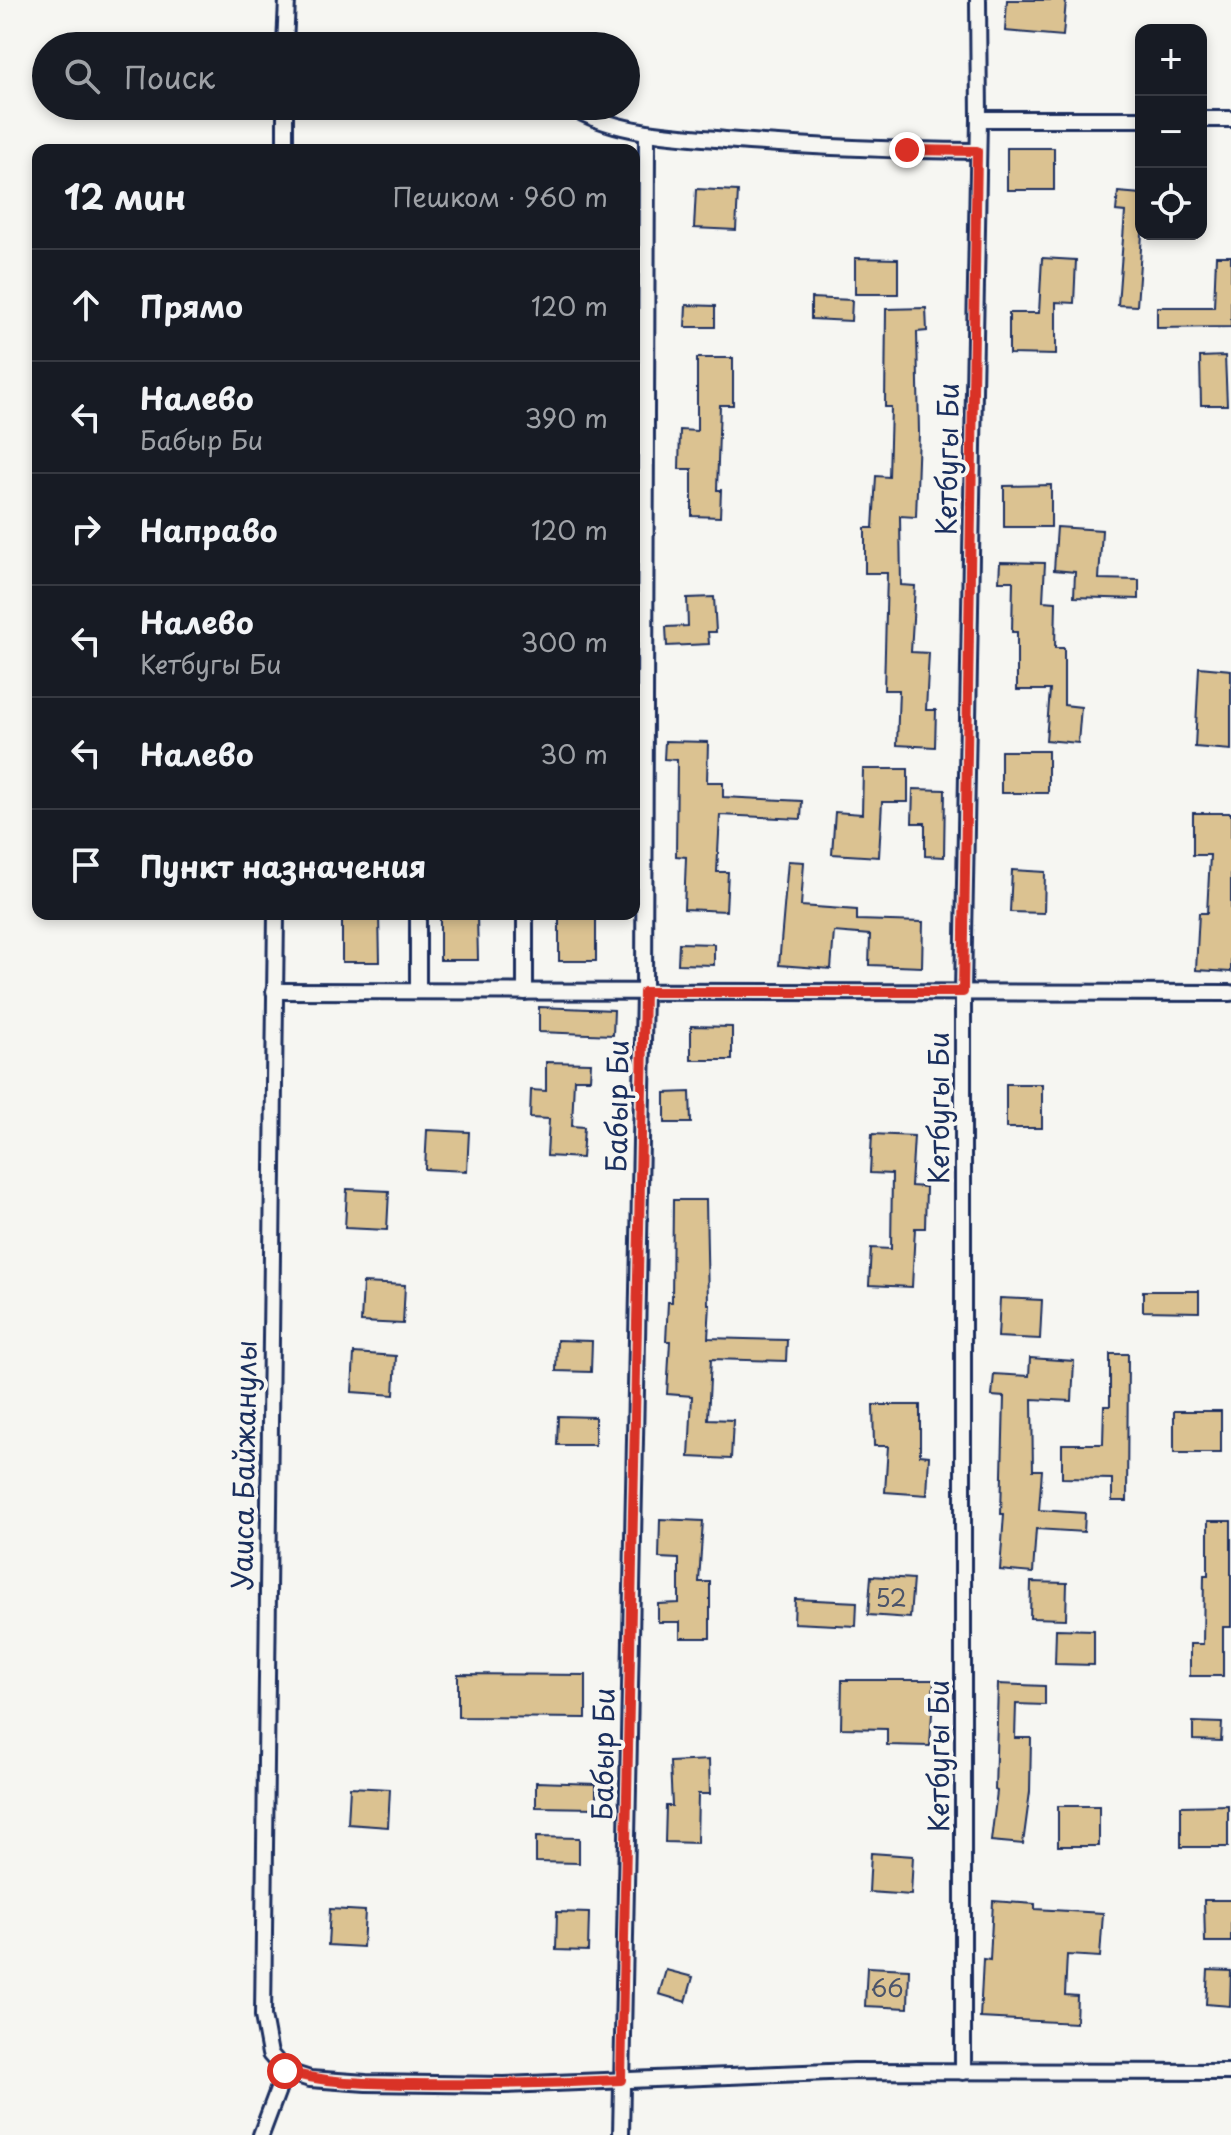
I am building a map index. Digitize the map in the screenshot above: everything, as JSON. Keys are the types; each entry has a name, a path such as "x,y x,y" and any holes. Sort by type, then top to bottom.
{"street":[{"path":"286,32 287,0"},
{"name":"Кетбугы Би","path":"963,2072 963,992 979,119 978,0"},
{"path":"979,119 1135,119"},
{"path":"1207,119 1231,119"},
{"path":"285,120 285,144"},
{"path":"603,120 647,133 800,146 977,151"},
{"name":"Бабыр Би","path":"621,2135 644,992 647,133"},
{"name":"Уаиса Байжанулы","path":"276,920 263,2016 270,2054 285,2071"},
{"path":"418,920 418,991"},
{"path":"525,920 525,992"},
{"path":"274,991 1231,993"},
{"path":"261,2135 285,2071 310,2079 366,2083 504,2085 854,2071 1231,2072"}],"building":[{"path":"1007,0 1066,0 1063,36 1005,31"},
{"path":"1007,148 1054,148 1054,190 1007,190"},
{"path":"696,189 738,191 736,230 694,228"},
{"path":"1118,192 1135,193 1135,240 1142,240 1137,306 1118,305 1125,212 1116,211"},
{"path":"1216,256 1231,256 1231,327 1157,328 1157,307 1214,307"},
{"path":"855,258 898,259 898,294 855,294"},
{"path":"1042,258 1076,260 1074,303 1056,302 1056,355 1009,354 1009,313 1039,313"},
{"path":"811,298 852,300 851,321 811,319"},
{"path":"686,305 715,306 715,327 685,327"},
{"path":"926,308 927,331 917,332 919,433 916,517 900,516 901,585 915,586 911,652 929,653 926,710 936,710 935,747 897,745 899,690 884,690 887,573 865,573 865,528 873,528 876,476 889,477 891,407 885,407 886,309"},
{"path":"1225,356 1227,405 1201,405 1200,357"},
{"path":"697,358 733,358 733,405 720,405 717,490 721,490 720,517 692,516 692,469 679,469 680,430 697,431"},
{"path":"1051,485 1051,527 1004,527 1004,486"},
{"path":"1057,527 1102,530 1099,579 1139,580 1139,599 1074,597 1075,572 1054,570"},
{"path":"1000,562 1045,563 1043,601 1056,602 1055,648 1064,648 1064,705 1081,707 1078,743 1046,740 1050,690 1017,690 1017,632 1012,632 1013,581 999,581"},
{"path":"714,597 716,632 708,632 709,644 667,646 666,627 688,626 687,598"},
{"path":"1199,667 1231,670 1231,750 1195,747"},
{"path":"665,741 708,742 707,782 723,782 723,797 802,801 801,819 720,815 717,872 728,872 726,911 684,909 686,857 676,856 677,760 664,759"},
{"path":"1001,751 1048,751 1048,793 1001,793"},
{"path":"863,769 908,769 908,802 882,802 879,857 832,854 835,812 862,814"},
{"path":"913,789 945,790 944,857 925,856 925,823 912,823"},
{"path":"1193,813 1231,813 1231,972 1196,970 1199,913 1207,913 1210,855 1193,855"},
{"path":"788,861 804,862 801,906 857,910 857,920 923,922 922,967 869,965 870,935 834,932 831,969 779,965"},
{"path":"1012,870 1045,872 1044,913 1010,912"},
{"path":"342,920 379,920 380,962 342,962"},
{"path":"440,920 477,920 478,960 440,960"},
{"path":"559,920 596,920 596,961 559,961"},
{"path":"679,943 714,944 714,965 678,964"},
{"path":"539,1007 614,1010 613,1035 539,1032"},
{"path":"691,1026 732,1027 732,1060 691,1060"},
{"path":"546,1062 591,1063 590,1079 574,1079 572,1126 584,1127 582,1158 547,1156 549,1119 530,1118 531,1090 546,1091"},
{"path":"1006,1084 1042,1084 1042,1128 1006,1128"},
{"path":"690,1092 691,1123 665,1123 665,1093"},
{"path":"427,1130 469,1132 467,1171 425,1169"},
{"path":"872,1134 914,1136 911,1186 926,1187 925,1228 915,1228 912,1287 869,1285 871,1248 891,1249 892,1174 870,1173"},
{"path":"347,1189 389,1191 387,1230 345,1228"},
{"path":"673,1200 706,1200 710,1304 708,1338 787,1340 786,1361 711,1359 708,1419 733,1420 731,1459 689,1457 692,1396 667,1394 670,1341 666,1341 668,1302 672,1302"},
{"path":"363,1283 405,1285 403,1324 361,1322"},
{"path":"1143,1291 1199,1291 1199,1312 1143,1311"},
{"path":"1000,1298 1042,1300 1040,1339 998,1337"},
{"path":"557,1340 592,1341 591,1372 556,1371"},
{"path":"354,1353 396,1356 394,1395 352,1392"},
{"path":"1110,1354 1128,1354 1127,1501 1112,1501 1112,1479 1062,1478 1062,1444 1103,1444 1104,1406 1110,1406"},
{"path":"1030,1358 1074,1361 1072,1401 1032,1399 1033,1470 1042,1470 1039,1510 1085,1513 1084,1532 1036,1529 1033,1573 1000,1570 1004,1514 1001,1514 1004,1397 992,1396 994,1374 1029,1376"},
{"path":"873,1405 920,1405 920,1455 929,1456 927,1495 885,1492 888,1446 874,1446"},
{"path":"1174,1411 1221,1411 1221,1453 1174,1453"},
{"path":"558,1416 595,1417 595,1445 557,1445"},
{"path":"660,1519 703,1521 699,1582 710,1582 710,1638 680,1638 680,1622 658,1622 658,1604 679,1603 679,1559 659,1558"},
{"path":"1208,1521 1231,1521 1231,1627 1223,1627 1223,1676 1190,1676 1190,1644 1203,1644"},
{"path":"871,1576 913,1579 910,1618 868,1615"},
{"path":"1031,1582 1067,1583 1066,1619 1030,1618"},
{"path":"795,1599 857,1602 856,1626 794,1623"},
{"path":"1056,1629 1094,1630 1094,1665 1055,1664"},
{"path":"458,1674 586,1675 586,1718 458,1717"},
{"path":"842,1680 934,1680 930,1746 887,1745 887,1729 841,1728"},
{"path":"998,1684 1045,1686 1045,1705 1016,1704 1015,1738 1031,1738 1030,1792 1023,1844 991,1841 997,1791"},
{"path":"1193,1722 1222,1723 1221,1741 1193,1740"},
{"path":"709,1760 710,1794 698,1794 697,1843 665,1842 666,1806 672,1806 670,1762"},
{"path":"536,1782 596,1784 596,1808 536,1807"},
{"path":"350,1787 390,1789 388,1827 348,1824"},
{"path":"1228,1805 1228,1847 1181,1847 1181,1806"},
{"path":"1058,1806 1099,1806 1099,1846 1058,1846"},
{"path":"536,1837 579,1838 579,1863 536,1862"},
{"path":"871,1853 913,1856 911,1895 869,1892"},
{"path":"1204,1900 1231,1900 1231,1942 1205,1942"},
{"path":"993,1901 1035,1904 1035,1909 1103,1913 1100,1957 1067,1955 1065,1995 1077,1996 1076,2023 980,2018 983,1959 990,1960"},
{"path":"330,1909 365,1911 363,1947 328,1945"},
{"path":"557,1912 589,1913 588,1951 556,1950"},
{"path":"867,1967 909,1969 908,2008 865,2006"},
{"path":"666,1970 693,1977 686,2002 659,1994"},
{"path":"1208,1970 1231,1971 1230,2006 1206,2004"}],"route":[{"path":"285,2071 310,2079 366,2083 504,2085 621,2080 644,992 963,992 977,151 907,150"}]}
